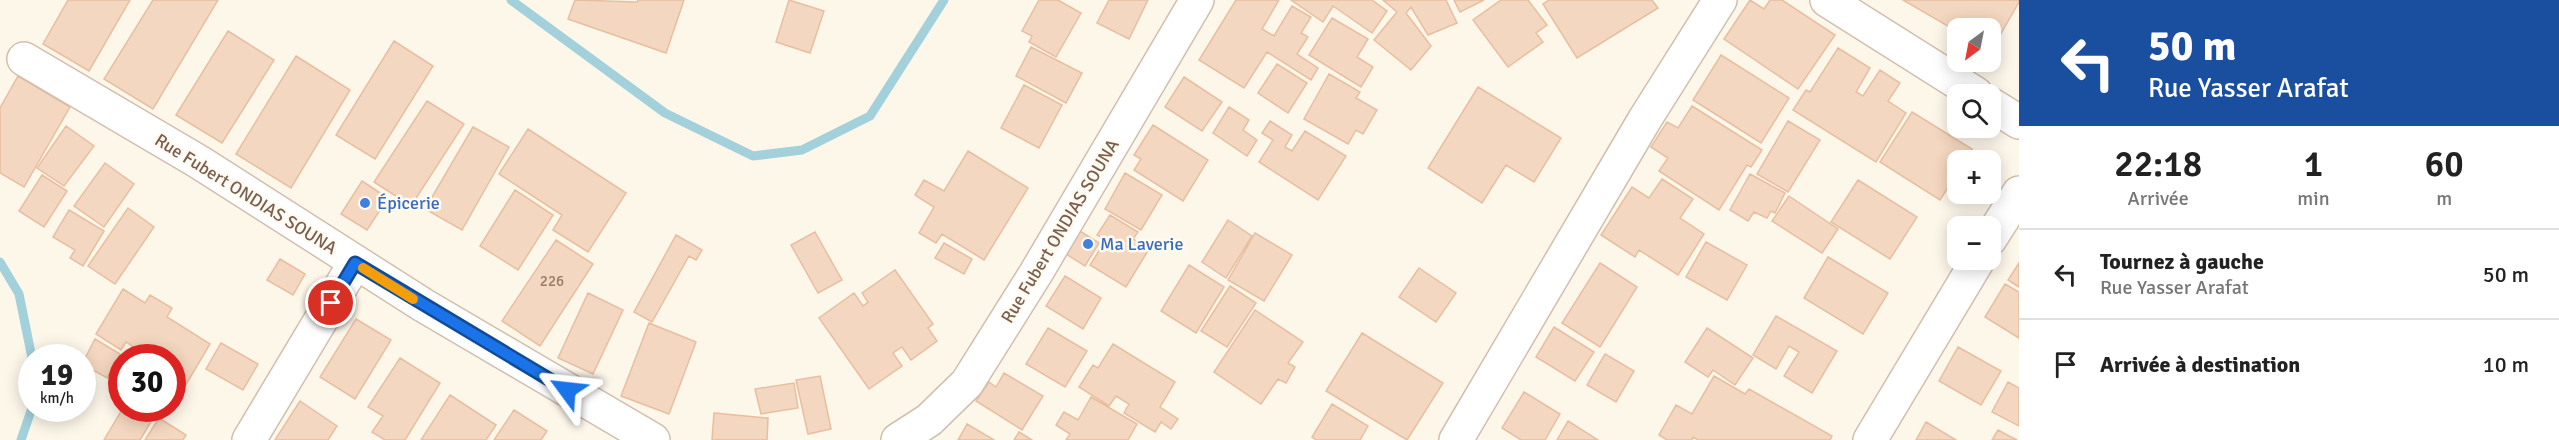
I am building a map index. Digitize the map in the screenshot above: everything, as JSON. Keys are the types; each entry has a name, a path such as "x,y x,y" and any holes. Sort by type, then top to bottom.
{"street":[{"name":"Rue Fubert ONDIAS SOUNA","path":"898,440 930,420 967,382 1036,273 1197,0"},
{"path":"1456,440 1645,119 1720,0"},
{"path":"1827,0 1960,84"},
{"name":"Rue Fubert ONDIAS SOUNA","path":"24,59 199,162 355,263 653,440"},
{"path":"2001,111 2019,122"},
{"path":"2001,222 2019,193"},
{"path":"249,440 355,263"},
{"path":"1870,440 1972,270"}],"building":[{"path":"68,0 130,0 89,71 43,44"},
{"path":"153,0 218,0 153,109 104,79"},
{"path":"575,0 637,2 638,0 684,0 666,53 568,19"},
{"path":"789,0 824,11 810,53 776,42"},
{"path":"1039,0 1058,0 1081,13 1056,57 1029,42 1032,36 1022,31"},
{"path":"1109,0 1148,0 1129,39 1097,23"},
{"path":"1236,0 1279,0 1262,29 1274,36 1292,6 1311,17 1301,33 1308,37 1297,54 1318,68 1311,80 1267,52 1244,88 1199,60"},
{"path":"1291,0 1372,0 1387,11 1372,33 1333,6 1323,22"},
{"path":"1383,0 1446,0 1457,23 1428,35 1411,7 1406,13 1431,46 1411,70 1374,40 1397,12"},
{"path":"1454,0 1484,0 1460,12"},
{"path":"1501,0 1528,0 1547,25 1536,33 1543,42 1508,67 1473,20"},
{"path":"1549,0 1652,0 1658,8 1577,58 1543,4"},
{"path":"1750,0 1764,9 1770,0 1782,0 1835,35 1798,89 1724,39"},
{"path":"1903,0 2019,0 2001,34 2001,18 1947,18 1947,26"},
{"path":"1332,18 1368,39 1357,57 1373,67 1361,87 1309,55"},
{"path":"228,31 274,60 222,143 176,115"},
{"path":"394,41 433,66 375,159 336,135"},
{"path":"1031,47 1082,73 1066,103 1016,76"},
{"path":"1838,48 1870,68 1856,92 1863,96 1880,70 1900,83 1888,101 1906,113 1876,162 1793,110 1806,90 1810,92"},
{"path":"1721,55 1789,98 1761,143 1693,100"},
{"path":"296,56 350,90 291,188 236,154"},
{"path":"1277,64 1307,83 1288,113 1258,93"},
{"path":"1329,74 1360,92 1356,98 1377,110 1363,134 1356,130 1348,144 1304,119"},
{"path":"18,76 70,107 24,187 0,173 0,108"},
{"path":"1184,77 1222,102 1202,131 1165,107"},
{"path":"1024,85 1062,105 1039,148 1001,128"},
{"path":"1478,87 1561,138 1534,182 1506,165 1482,203 1428,168"},
{"path":"427,101 464,124 411,206 374,182"},
{"path":"1692,106 1762,150 1751,167 1747,165 1719,210 1659,171 1668,158 1651,147 1667,122 1678,128"},
{"path":"1229,107 1249,120 1243,130 1257,140 1247,156 1213,133"},
{"path":"1912,112 1947,134 1947,138 1954,138 1972,149 1947,150 1947,189 1940,200 1880,162"},
{"path":"1270,121 1292,135 1285,147 1292,151 1305,131 1346,156 1318,200 1259,162 1273,140 1262,133"},
{"path":"1788,121 1820,140 1788,192 1757,174"},
{"path":"1153,125 1208,160 1183,201 1134,170 1141,159 1134,155"},
{"path":"66,126 94,146 64,186 37,168"},
{"path":"473,127 509,147 462,230 425,209"},
{"path":"528,129 626,193 588,252 553,230 562,215 499,174"},
{"path":"968,151 1028,188 984,260 942,234 936,243 919,233 934,207 915,195 924,180 944,191"},
{"path":"105,163 134,184 104,227 74,206"},
{"path":"1125,173 1162,195 1141,230 1105,209"},
{"path":"1750,174 1785,193 1775,213 1771,211 1767,218 1754,212 1748,221 1730,210"},
{"path":"42,175 67,191 44,227 19,211"},
{"path":"1662,179 1693,199 1680,218 1704,234 1678,275 1639,250 1635,257 1601,235 1632,187 1649,198"},
{"path":"1858,180 1917,217 1890,259 1831,222"},
{"path":"362,181 388,198 367,230 341,214"},
{"path":"515,190 553,215 518,270 480,246"},
{"path":"1789,196 1838,229 1822,253 1772,221"},
{"path":"128,208 154,227 115,284 88,266"},
{"path":"69,210 104,231 83,266 70,258 75,250 53,237"},
{"path":"1110,215 1138,232 1133,239 1149,249 1126,287 1090,265 1106,240 1097,235"},
{"path":"1228,220 1252,236 1226,278 1202,262"},
{"path":"1075,228 1099,243 1085,266 1061,251"},
{"path":"815,232 842,280 818,293 791,245"},
{"path":"1255,233 1292,255 1264,301 1228,280"},
{"path":"676,235 702,250 696,260 689,256 652,322 634,312"},
{"path":"556,240 593,264 540,346 502,321"},
{"path":"1706,242 1747,265 1727,300 1686,277"},
{"path":"944,243 972,259 964,274 935,258"},
{"path":"1828,257 1888,293 1863,334 1804,298"},
{"path":"280,259 305,274 293,295 267,280"},
{"path":"1600,263 1637,287 1600,347 1562,323"},
{"path":"2019,263 2019,287 2008,280"},
{"path":"1189,265 1224,287 1196,333 1161,311"},
{"path":"1419,268 1456,293 1436,322 1399,297"},
{"path":"895,270 933,324 928,328 937,341 911,360 902,347 893,353 902,366 869,389 819,318 854,293 863,306 868,302 862,293"},
{"path":"1065,276 1101,298 1083,329 1046,306"},
{"path":"2005,284 2019,292 2019,338 1985,317"},
{"path":"1230,286 1256,303 1227,347 1201,331"},
{"path":"123,289 145,303 150,295 172,308 167,317 210,344 186,385 186,344 129,344 126,342 125,344 112,344 96,334"},
{"path":"588,293 623,310 593,374 558,358"},
{"path":"1255,310 1303,342 1288,363 1295,367 1286,383 1278,379 1261,404 1214,372"},
{"path":"1776,316 1837,351 1812,393 1784,376 1799,352 1789,346 1776,369 1753,355"},
{"path":"356,319 391,340 355,399 320,377"},
{"path":"649,323 696,342 669,414 621,396"},
{"path":"1554,327 1594,352 1575,381 1536,357"},
{"path":"1048,328 1087,351 1065,387 1026,364"},
{"path":"1707,328 1753,358 1735,385 1713,370 1708,377 1685,362"},
{"path":"1362,333 1443,383 1407,440 1326,391"},
{"path":"95,339 108,347 107,378 96,372 96,344 92,344"},
{"path":"221,343 258,364 243,390 206,369"},
{"path":"1113,344 1175,382 1160,407 1178,419 1171,429 1161,422 1155,432 1124,413 1129,404 1116,396 1109,406 1079,387 1093,365 1098,368"},
{"path":"1958,347 2001,371 1981,405 1939,381"},
{"path":"1605,354 1634,371 1616,402 1587,385"},
{"path":"400,358 440,383 405,440 385,440 372,432 383,416 368,407"},
{"path":"1004,373 1043,396 1022,430 976,401 989,382 996,387"},
{"path":"820,376 831,429 808,434 796,380"},
{"path":"1714,376 1745,394 1749,389 1832,436 1830,440 1698,440 1693,437 1692,440 1667,440 1659,435 1676,405 1692,414"},
{"path":"2008,382 2019,388 2019,426 1992,412"},
{"path":"794,383 798,408 761,414 755,389"},
{"path":"1524,392 1560,414 1545,440 1521,440 1502,428"},
{"path":"450,395 496,425 486,440 421,440"},
{"path":"1091,397 1137,424 1128,440 1066,440 1070,434 1056,425 1064,412 1078,420"},
{"path":"300,401 337,426 328,440 275,440"},
{"path":"1332,404 1368,426 1360,440 1316,440 1312,437"},
{"path":"514,410 547,431 541,440 494,440"},
{"path":"714,413 768,418 767,440 712,440"},
{"path":"1568,421 1598,440 1557,440"},
{"path":"115,422 151,422 140,440 104,440"},
{"path":"156,422 165,422 186,435 183,440 145,440"},
{"path":"1926,422 1956,440 1916,440"},
{"path":"967,424 994,440 958,440"},
{"path":"1998,430 2009,436 2017,440 1992,440"},
{"path":"1019,432 1032,440 1014,440"}],"waterway":[{"path":"511,0 665,113 753,156 802,150 870,116 944,0"},
{"path":"0,262 19,294 29,344"},
{"path":"21,440 27,422"}],"slow traffic":[{"path":"363,268 413,299"}],"place":[{"name":"Épicerie","path":"365,203"},
{"name":"Ma Laverie","path":"1088,244"}],"route":[{"path":"331,303 355,263 567,390"}]}
